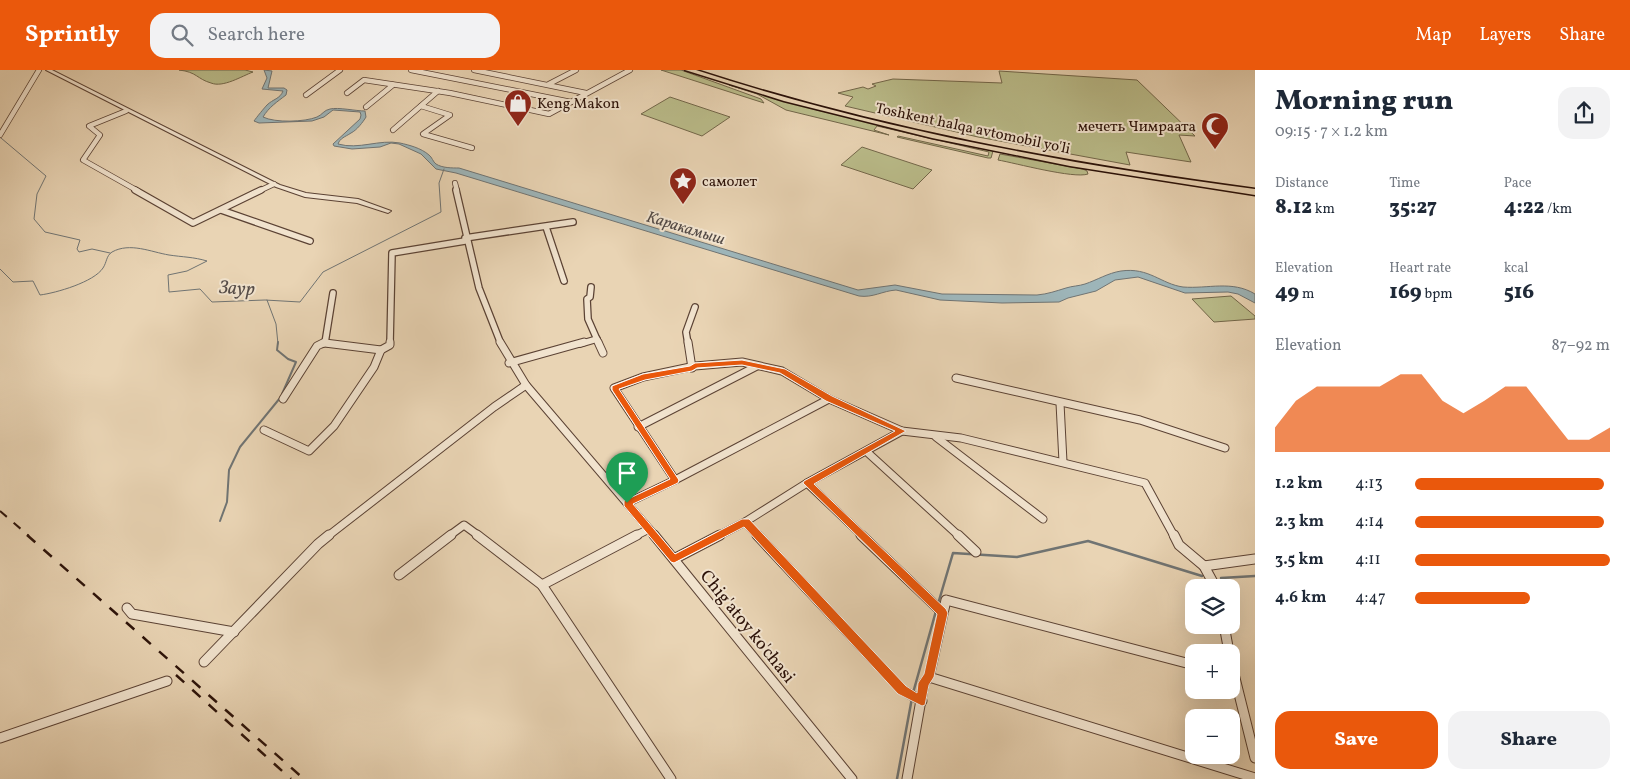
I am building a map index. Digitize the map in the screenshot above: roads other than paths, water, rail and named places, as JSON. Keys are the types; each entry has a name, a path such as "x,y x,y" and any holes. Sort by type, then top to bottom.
{"highway":[{"name":"Toshkent halqa avtomobil yo'li","path":"696,70 807,105 985,145 1141,175 1255,192"},
{"name":"Toshkent halqa avtomobil yo'li","path":"985,145 1255,187"}],"street":[{"path":"0,135 39,70"},
{"path":"48,70 274,184 305,195 358,201 388,211"},
{"path":"306,95 340,70"},
{"path":"411,70 571,102"},
{"path":"474,70 586,93"},
{"path":"549,84 576,70"},
{"path":"346,93 364,80 438,91 549,114 630,70"},
{"path":"366,107 393,85"},
{"path":"393,130 438,91"},
{"path":"422,106 450,115 423,134 472,148"},
{"path":"126,111 89,126 100,135 83,160 193,223 274,184"},
{"name":"Chig'atoy ko'chasi","path":"455,183 465,240 493,331 509,363 649,528 852,779"},
{"path":"221,210 310,241"},
{"path":"283,399 317,346 325,343 381,350 390,345 392,253 573,222"},
{"path":"546,227 564,281"},
{"path":"591,287 590,297 587,299 588,319 603,354"},
{"path":"325,343 333,293"},
{"path":"692,368 686,332 695,308"},
{"path":"509,363 597,340"},
{"path":"264,430 309,450 334,426 345,411 374,367 381,350"},
{"path":"675,480 638,427 614,388 643,377 695,366 742,362 782,371 829,398 902,431 961,438 1145,483 1180,545 1204,566 1211,579"},
{"path":"638,427 758,366"},
{"path":"956,378 1140,420 1225,448"},
{"path":"204,662 318,544 494,407 526,385"},
{"path":"627,503 675,480 829,398"},
{"path":"1060,403 1063,462"},
{"path":"674,559 745,522 808,483 902,431"},
{"path":"936,436 1043,519"},
{"path":"867,452 976,552"},
{"path":"808,483 943,613"},
{"path":"745,522 902,690 918,700"},
{"path":"399,576 464,525 542,585 672,779"},
{"path":"542,585 649,528"},
{"path":"1204,566 1255,560"},
{"path":"908,779 918,700 924,683 929,677 946,600 1185,664"},
{"path":"127,608 132,614 234,632"},
{"path":"929,677 1255,778"},
{"path":"0,738 166,680"},
{"path":"1239,699 1255,758"}],"water":[{"path":"264,70 272,71 268,88 284,88 287,90 286,95 271,107 263,117 268,119 298,121 312,119 326,110 338,108 365,111 366,117 358,128 341,139 338,144 354,146 384,142 400,143 419,149 430,156 435,163 447,168 459,168 858,290 895,285 942,294 1037,295 1085,284 1116,272 1131,270 1139,271 1183,287 1238,287 1255,294 1255,303 1238,294 1228,292 1185,293 1138,277 1115,280 1096,291 1059,302 1002,303 940,300 896,290 869,296 859,296 456,173 436,169 421,154 399,144 391,143 380,147 352,149 334,146 333,144 360,119 360,112 333,110 324,117 312,121 259,123 254,121 267,105 282,94 283,91 262,89 267,78"}],"waterway":[{"path":"1,138 46,176 37,194 34,219 45,232 80,240 77,249 79,252 92,249 110,253"},
{"name":"Заур","path":"267,300 300,302 323,272 441,212 439,183 444,169"},
{"name":"Заур","path":"0,269 13,282 33,281 40,295 65,289 92,278 103,268 112,252 119,249 133,248 207,261 187,271 168,275 169,292 200,289 212,302 267,300"},
{"path":"267,300 276,324 278,343"},
{"path":"278,343 277,350 288,359 296,362 282,394"},
{"path":"220,521 227,502 229,470 240,447 280,398"},
{"path":"938,604 953,553 1017,557 1088,541 1202,576"},
{"path":"1221,578 1255,576"},
{"path":"913,693 936,611"},
{"path":"897,779 912,698"}],"railway":[{"path":"0,511 29,536"},
{"path":"27,535 304,779"},
{"path":"176,675 291,779"}],"place":[{"name":"Keng Makon","path":"518,127"},
{"name":"мечеть Чимраата","path":"1215,150"},
{"name":"самолет","path":"683,205"}],"water label":[{"name":"Каракамыш","path":"686,227"}]}
